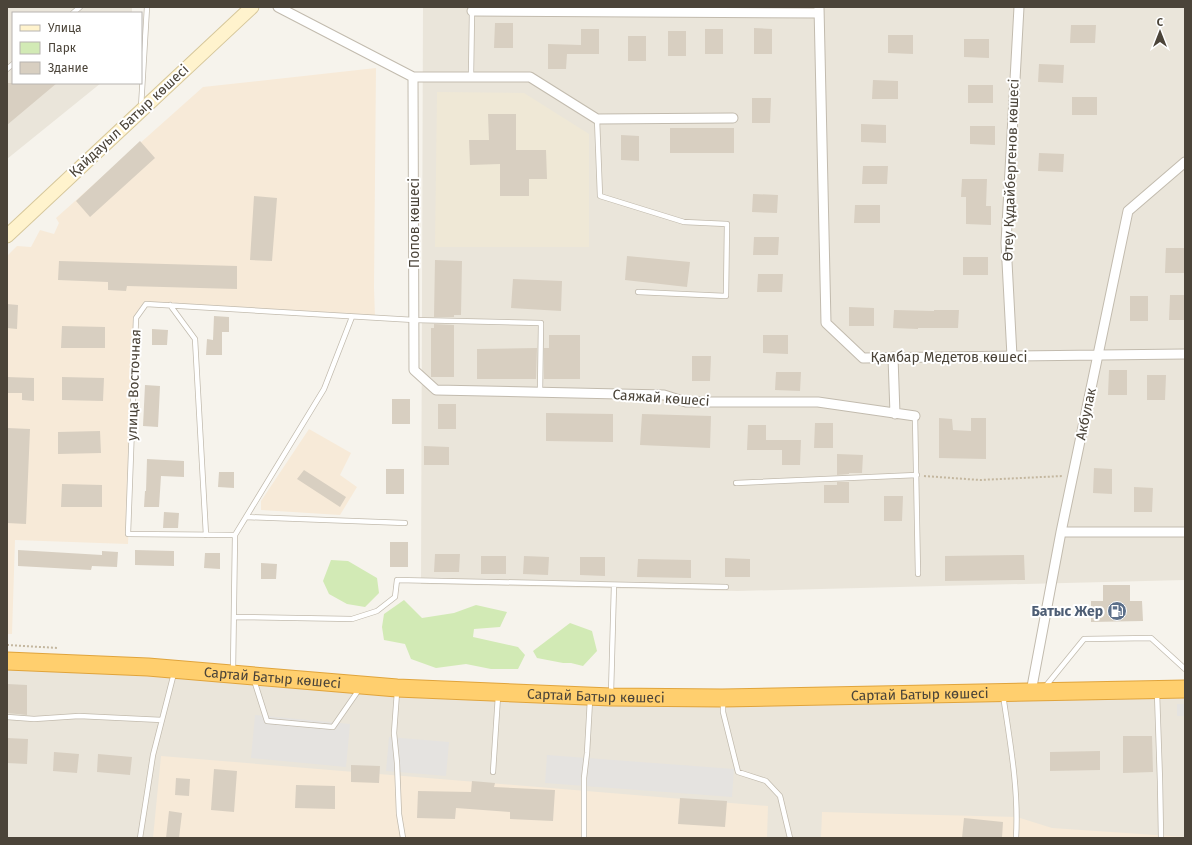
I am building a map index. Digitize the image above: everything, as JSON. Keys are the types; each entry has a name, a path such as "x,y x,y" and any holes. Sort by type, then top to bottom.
{"highway":[{"name":"Сартай Батыр көшесі","path":"7,661 175,670 397,688 611,697 722,698 1185,689"}],"street":[{"name":"Қайдауыл Батыр көшесі","path":"7,236 252,7"},
{"path":"278,7 414,77 530,77 597,119 733,118"},
{"name":"Өтеу Құдайбергенов көшесі","path":"1012,356 1006,243 1019,7"},
{"path":"472,11 819,10"},
{"name":"Қамбар Медетов көшесі","path":"819,10 826,323 863,358 1185,354"},
{"name":"Попов көшесі","path":"414,77 414,370"},
{"name":"Акбулак","path":"1036,692 1062,532 1128,211 1185,162"},
{"path":"893,358 895,414"},
{"name":"Саяжай көшесі","path":"414,370 436,390 664,395 686,402 818,402 915,416"},
{"path":"1062,532 1185,532"}],"lane":[{"path":"141,110 147,7"},
{"path":"471,77 472,11"},
{"path":"597,119 600,196 684,222 727,224 726,296 638,292"},
{"name":"улица Восточная","path":"235,535 128,534 136,318 146,304 414,320 541,323 540,392"},
{"path":"170,305 196,339 206,535"},
{"path":"233,675 235,535 324,389 352,317"},
{"path":"915,416 918,574"},
{"path":"736,482 917,475"},
{"path":"246,517 405,523"},
{"path":"234,618 352,619 377,611 396,597 397,580 726,588"},
{"path":"611,697 614,585"},
{"path":"1036,692 1084,639 1151,638 1185,669"},
{"path":"140,838 153,755 175,670"},
{"path":"253,676 267,721 333,727 362,685"},
{"path":"397,688 394,733 399,814 403,838"},
{"path":"1157,689 1161,838"},
{"path":"1002,692 1013,764 1017,817 1016,838"},
{"path":"493,772 498,693"},
{"path":"584,838 584,778 590,696"},
{"path":"722,698 723,712 738,772 766,780 780,796 790,838"},
{"path":"7,717 34,719 78,716 162,720"}],"path":[{"path":"917,475 980,480 1073,475"}],"shaded area":[{"path":"7,7 132,7 132,12 12,12 12,84 100,84 7,159"},
{"path":"423,7 1185,7 1185,580 738,591 421,584"},
{"path":"376,68 375,318 146,304 136,318 128,544 15,540 12,634 7,634 7,256 17,246 31,247 40,230 54,234 59,223 56,218 203,87"},
{"path":"437,92 524,93 589,134 589,247 435,247"},
{"path":"309,429 351,453 340,475 357,487 340,515 261,510 261,501"},
{"path":"7,665 282,686 1185,695 1185,838 7,838"},
{"path":"1177,704 1185,704 1185,716 1177,716"},
{"path":"255,715 350,724 346,767 251,758"},
{"path":"389,737 449,742 446,776 386,771"},
{"path":"547,755 734,769 732,797 545,783"},
{"path":"161,756 768,806 767,838 153,838"},
{"path":"822,812 1017,817 1052,828 1185,838 821,838"}],"green space":[{"path":"331,560 348,561 377,578 379,593 365,607 347,604 329,594 323,581"},
{"path":"404,600 422,618 454,613 476,605 507,612 500,627 474,629 473,637 518,647 525,655 518,669 491,669 466,664 436,668 411,659 405,644 384,640 382,627 384,614"},
{"path":"570,623 592,631 597,651 583,666 537,658 533,651"}],"building":[{"path":"495,23 513,23 513,48 494,48"},
{"path":"1071,25 1096,25 1095,43 1070,43"},
{"path":"754,28 772,29 772,54 754,54"},
{"path":"581,29 599,29 599,54 567,54 566,69 548,69 548,44 581,45"},
{"path":"705,29 723,29 723,54 705,54"},
{"path":"668,31 686,31 686,56 668,56"},
{"path":"888,35 913,35 913,54 888,53"},
{"path":"628,36 646,36 646,61 628,61"},
{"path":"964,39 989,39 989,58 964,57"},
{"path":"1039,64 1064,65 1063,83 1038,82"},
{"path":"873,80 898,81 898,99 872,99"},
{"path":"7,83 56,84 7,125"},
{"path":"968,85 993,85 993,103 968,103"},
{"path":"1072,97 1097,97 1097,115 1072,115"},
{"path":"752,98 771,98 770,123 752,123"},
{"path":"488,114 516,114 516,150 546,150 547,179 529,179 529,196 500,196 500,164 470,165 469,140 489,140"},
{"path":"861,124 886,125 886,143 861,142"},
{"path":"970,126 995,126 995,145 970,144"},
{"path":"670,128 734,128 734,153 670,153"},
{"path":"621,135 639,136 639,161 621,160"},
{"path":"140,141 155,158 90,217 76,201"},
{"path":"1039,153 1064,154 1063,172 1038,171"},
{"path":"863,166 888,166 887,184 862,184"},
{"path":"962,179 987,179 986,206 991,206 991,225 966,224 966,197 961,197"},
{"path":"753,194 778,195 777,213 752,212"},
{"path":"254,196 277,198 272,261 250,260"},
{"path":"855,205 880,205 880,223 854,223"},
{"path":"754,237 779,237 778,255 753,255"},
{"path":"1166,248 1184,248 1184,273 1165,273"},
{"path":"627,256 690,262 687,287 625,280"},
{"path":"963,257 988,257 988,275 963,275"},
{"path":"435,260 462,261 461,315 454,315 454,317 434,317"},
{"path":"59,261 237,266 237,289 127,286 126,291 108,290 108,282 58,280"},
{"path":"758,274 783,274 782,292 757,292"},
{"path":"513,279 562,281 561,311 511,308"},
{"path":"1170,295 1185,295 1185,320 1169,320"},
{"path":"1130,296 1148,296 1148,321 1130,321"},
{"path":"7,304 18,305 17,329 7,328"},
{"path":"849,307 874,308 874,326 849,326"},
{"path":"894,310 959,310 958,328 893,328"},
{"path":"214,316 229,317 229,332 222,332 222,355 206,355 207,339 213,340"},
{"path":"434,324 454,325 454,377 431,377 431,328 434,328"},
{"path":"62,326 105,327 105,348 61,348"},
{"path":"152,329 168,330 167,345 152,345"},
{"path":"549,335 580,335 580,379 544,379 544,348 549,348"},
{"path":"763,335 788,335 788,354 763,353"},
{"path":"537,348 536,379 477,379 477,349"},
{"path":"692,356 711,356 710,381 692,381"},
{"path":"1109,370 1127,370 1127,395 1108,395"},
{"path":"776,372 801,372 800,391 775,390"},
{"path":"1147,375 1166,375 1165,400 1147,400"},
{"path":"7,377 34,378 34,401 22,400 22,393 7,393"},
{"path":"62,377 104,378 103,401 62,400"},
{"path":"145,385 160,386 158,427 143,426"},
{"path":"392,399 410,399 410,424 392,424"},
{"path":"438,404 456,404 456,429 438,429"},
{"path":"546,413 613,414 613,442 546,441"},
{"path":"642,414 711,416 710,448 640,445"},
{"path":"939,418 952,419 953,430 971,431 971,418 986,418 986,459 939,458"},
{"path":"815,423 833,423 833,448 814,448"},
{"path":"748,425 766,425 766,440 801,440 800,465 782,465 782,450 747,450"},
{"path":"7,428 30,429 26,524 7,523"},
{"path":"100,431 101,453 58,454 58,432"},
{"path":"424,446 449,447 449,465 424,465"},
{"path":"837,454 863,455 862,473 837,475"},
{"path":"147,459 184,461 184,477 161,476 159,507 144,507"},
{"path":"1094,468 1112,469 1112,494 1093,493"},
{"path":"386,469 404,469 404,494 386,494"},
{"path":"304,470 346,497 340,507 297,479"},
{"path":"219,472 234,472 234,488 218,487"},
{"path":"837,482 849,482 849,503 824,503 824,485 837,485"},
{"path":"62,484 102,485 102,507 61,507"},
{"path":"1134,487 1153,488 1152,512 1134,512"},
{"path":"884,496 903,496 902,521 884,521"},
{"path":"164,512 179,513 178,528 163,528"},
{"path":"390,542 408,542 408,567 390,567"},
{"path":"18,550 102,555 102,551 118,552 117,567 92,566 91,570 18,566"},
{"path":"135,550 174,551 174,566 135,565"},
{"path":"205,553 220,553 220,569 204,568"},
{"path":"435,554 460,554 459,572 434,572"},
{"path":"1024,555 1025,580 945,581 945,556"},
{"path":"481,556 506,556 506,574 481,574"},
{"path":"524,556 549,557 548,575 523,574"},
{"path":"580,557 605,557 605,576 580,575"},
{"path":"725,558 750,559 750,577 725,577"},
{"path":"638,559 691,560 691,578 637,577"},
{"path":"261,563 277,564 276,579 261,579"},
{"path":"1103,585 1130,585 1130,601 1142,601 1143,621 1091,622 1091,601 1103,601"},
{"path":"7,684 27,685 27,715 7,713"},
{"path":"1123,736 1152,736 1153,772 1123,773"},
{"path":"7,738 28,739 27,764 7,763"},
{"path":"1100,751 1100,770 1050,771 1050,752"},
{"path":"54,752 79,754 77,773 53,771"},
{"path":"98,754 132,757 130,775 97,772"},
{"path":"351,765 380,766 379,783 351,782"},
{"path":"214,769 237,771 234,812 211,810"},
{"path":"176,778 190,779 189,796 175,795"},
{"path":"472,781 495,783 494,787 555,790 553,821 510,819 510,812 456,808 455,819 417,818 418,791 471,792"},
{"path":"296,785 335,786 335,809 295,808"},
{"path":"680,798 727,801 725,827 678,824"},
{"path":"169,811 182,813 179,838 166,838"},
{"path":"964,818 1003,822 1002,838 962,838"}],"place":[{"name":"Батыс Жер","path":"1117,611"}]}
